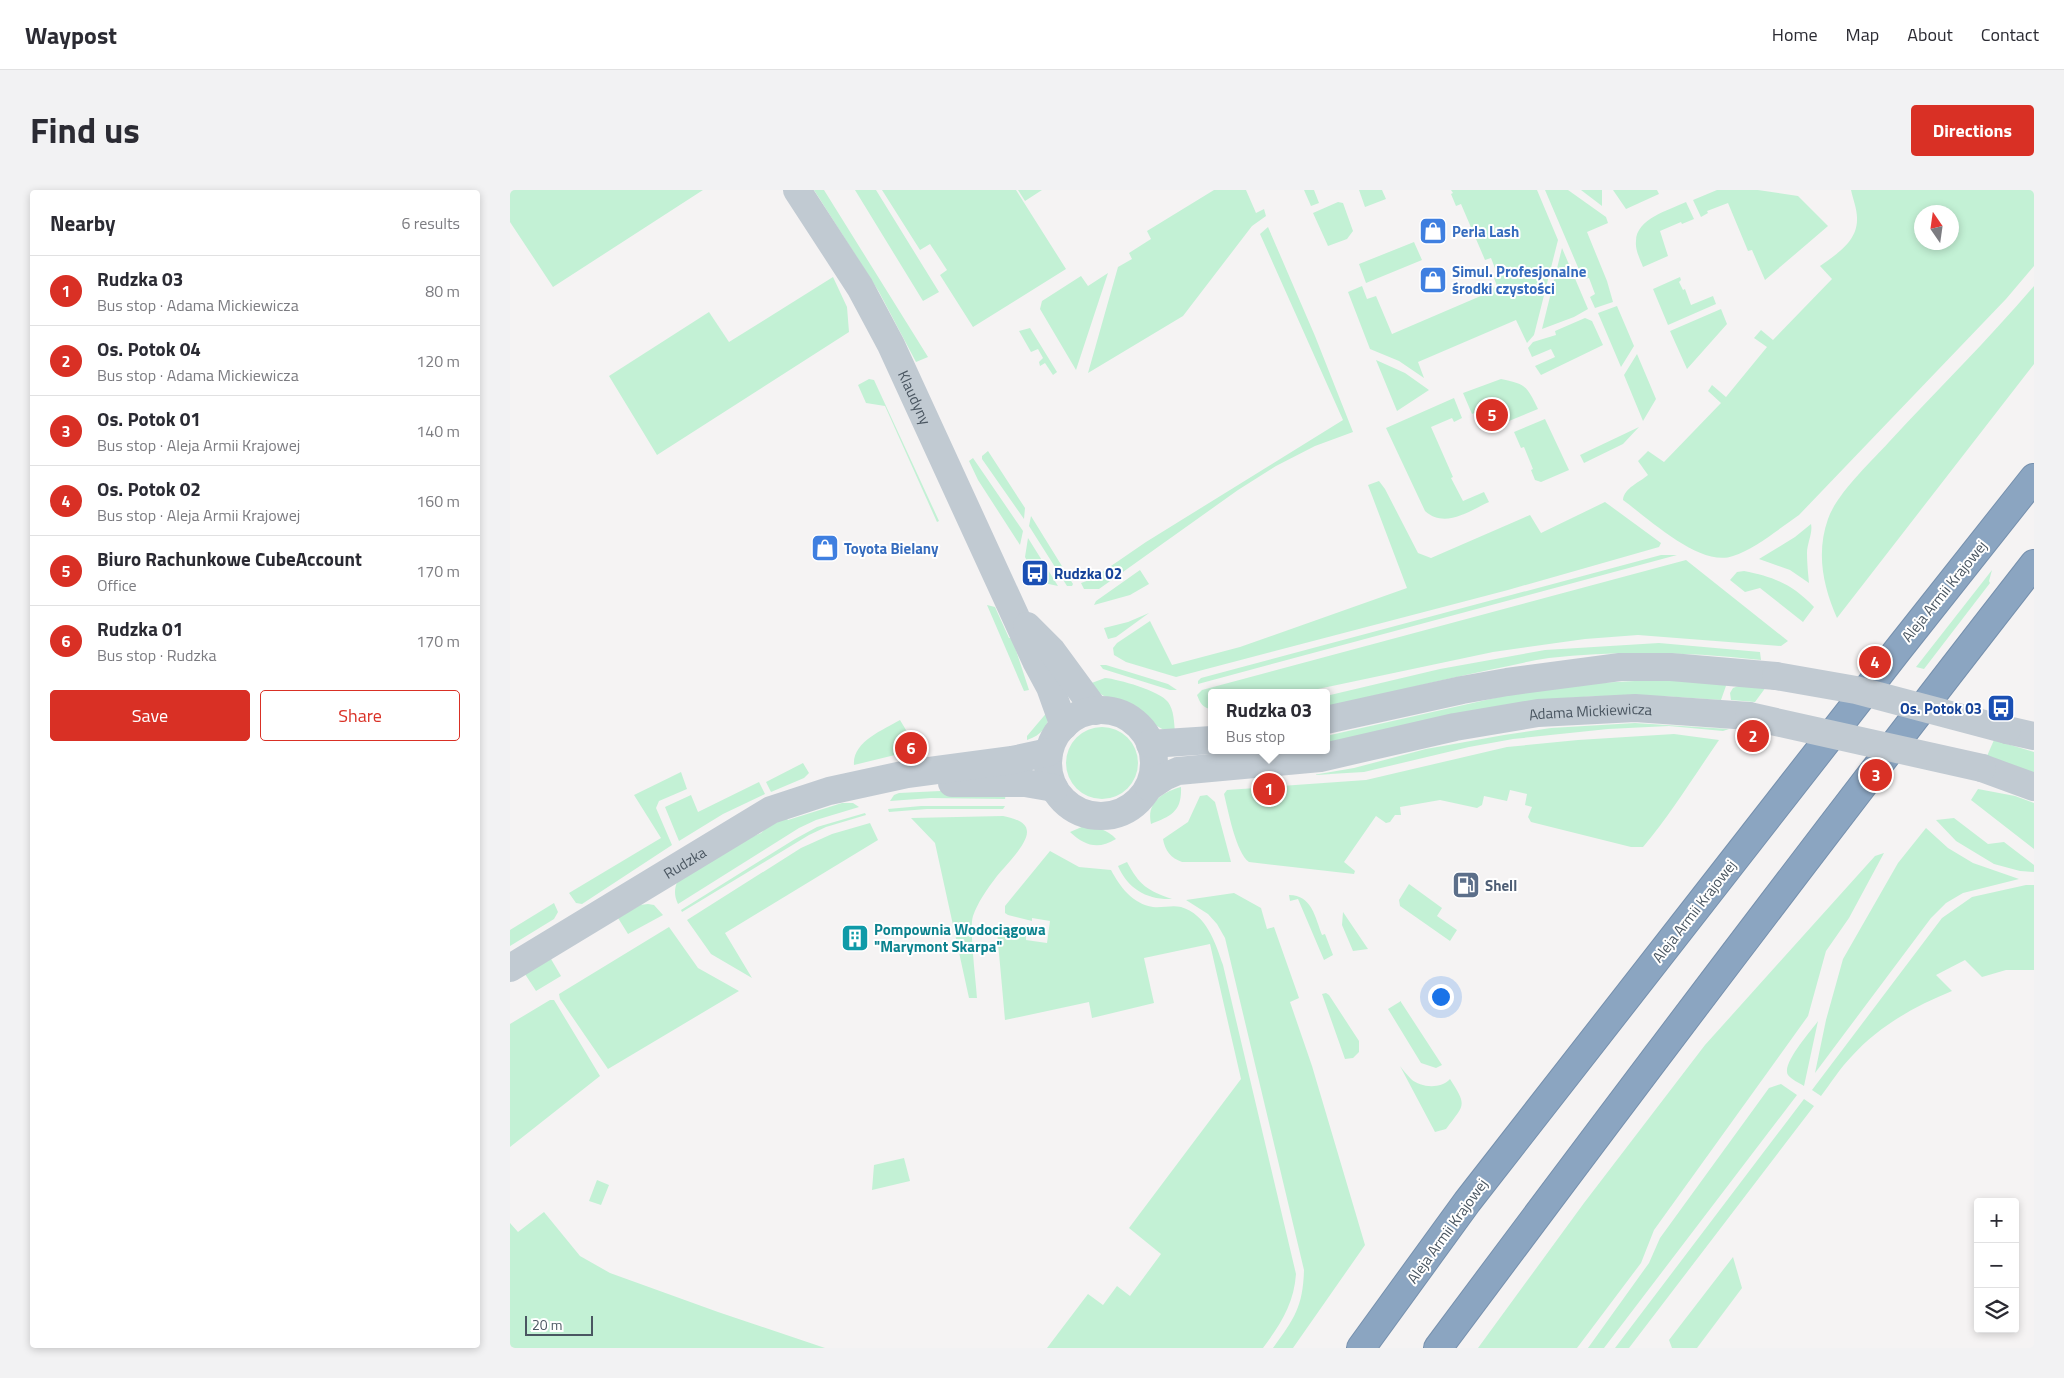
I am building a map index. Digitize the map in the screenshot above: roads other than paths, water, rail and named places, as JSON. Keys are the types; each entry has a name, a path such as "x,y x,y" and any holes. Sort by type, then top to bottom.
{"highway":[{"name":"Aleja Armii Krajowej","path":"1361,1348 1467,1202 1897,650 2034,478"},
{"path":"1438,1348 1823,836 2034,564"}],"street":[{"name":"Klaudyny","path":"797,190 860,287 891,345 1036,661 1050,687 1064,726"},
{"name":"Klaudyny","path":"1015,614 1052,651 1096,710"},
{"path":"1330,719 1506,682 1620,667 1671,667 1776,676 1856,690 2034,736"},
{"name":"Adama Mickiewicza","path":"1148,787 1164,776 1178,771 1320,758 1455,727 1538,713 1635,708 1748,716 1982,768 2034,787"},
{"path":"1096,710 1118,713 1129,718 1144,732 1150,744 1154,764 1148,787 1132,807 1105,816 1088,814 1069,806 1054,788 1048,764 1052,743 1064,726 1081,714 1096,710"},
{"path":"1150,744 1208,740"},
{"name":"Rudzka","path":"510,968 771,810 829,792 907,774 1012,760 1049,752"},
{"name":"Rudzka","path":"870,783 1013,782 1054,788"}],"place":[{"name":"Perla Lash","path":"1433,231"},
{"name":"Simul. Profesjonalne środki czystości","path":"1433,280"},
{"name":"Biuro Rachunkowe CubeAccount","path":"1492,415"},
{"name":"Toyota Bielany","path":"825,548"},
{"name":"Rudzka 02","path":"1035,573"},
{"name":"Os. Potok 02","path":"1875,662"},
{"name":"Os. Potok 03","path":"2001,708"},
{"name":"Os. Potok 04","path":"1753,736"},
{"name":"Rudzka 01","path":"911,748"},
{"name":"Os. Potok 01","path":"1876,775"},
{"name":"Rudzka 03","path":"1269,789"},
{"name":"Shell","path":"1466,885"},
{"name":"Pompownia Wodociągowa \"Marymont Skarpa\"","path":"855,938"}]}
